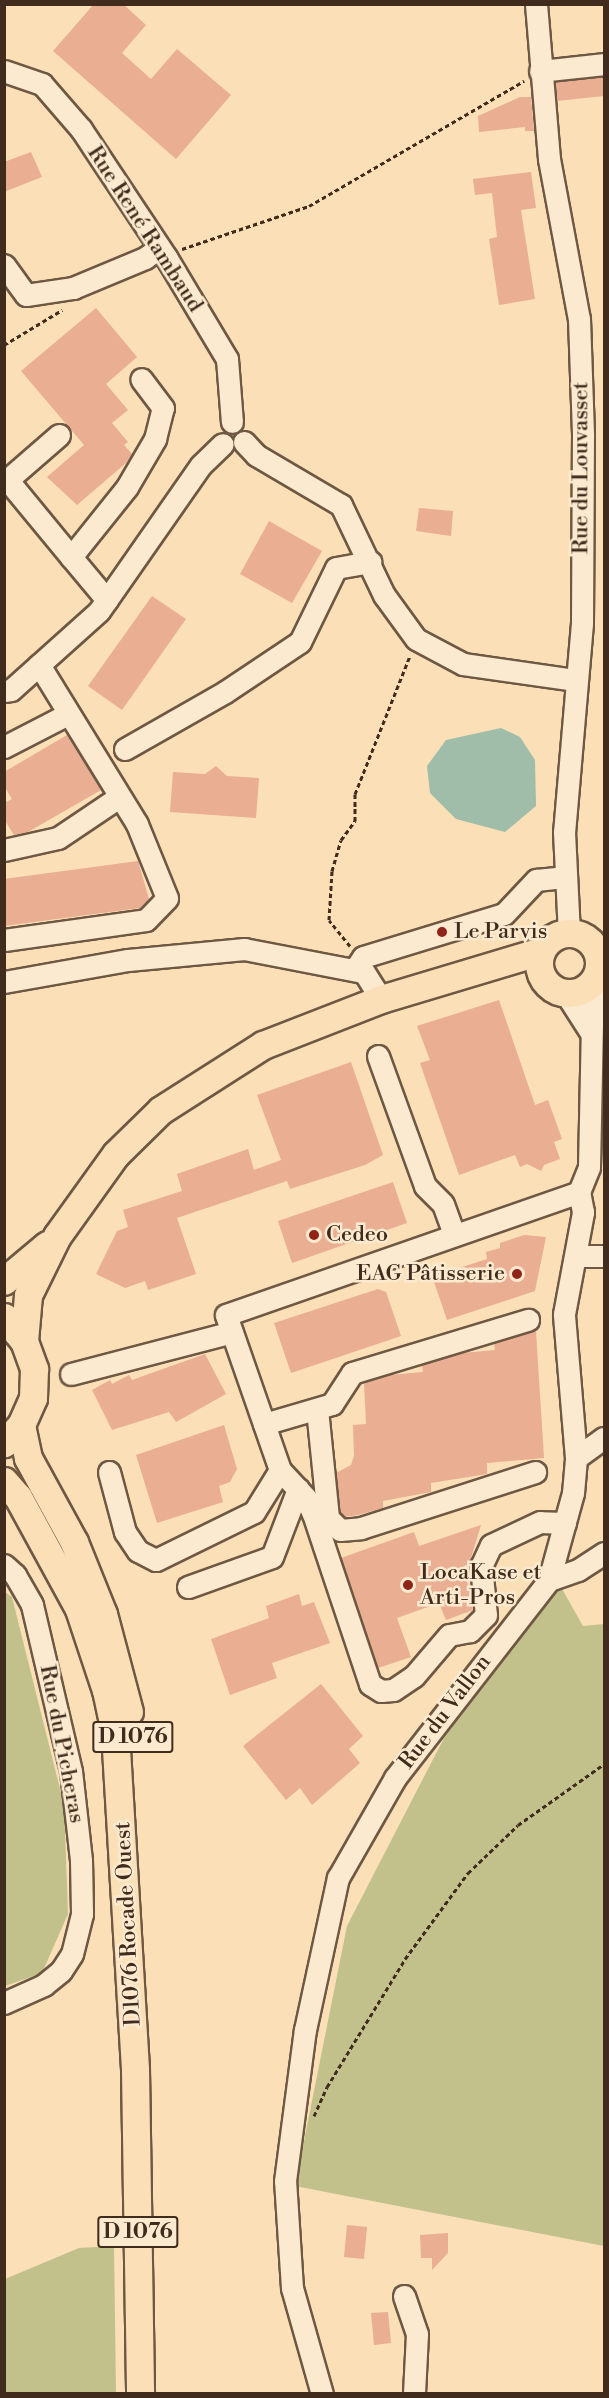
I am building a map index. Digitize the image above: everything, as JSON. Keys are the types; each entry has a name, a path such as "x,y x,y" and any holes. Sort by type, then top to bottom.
{"main road":[{"path":"24,1341 28,1294 57,1236 116,1154 161,1110 263,1045 381,999 489,966 541,951 553,938 594,957 576,993 489,966"},
{"path":"541,951 539,971 555,987"},
{"path":"4,1281 57,1236"},
{"path":"4,1317 24,1341 34,1369 33,1398 13,1434"},
{"name":"D 1076","path":"13,1434 74,1542 103,1614 131,1724 139,1787 141,1941 135,2070"},
{"name":"D1076 Rocade Ouest","path":"4,1481 18,1497 79,1609 106,1690 121,1792 135,2070 140,2394"}],"street":[{"name":"Rue du Louvasset","path":"536,4 549,159 579,319 583,433 582,623 564,832 564,877 594,957"},
{"path":"540,71 604,64"},
{"name":"Rue René Rambaud","path":"4,71 42,84 81,129 163,253 227,359 232,422 244,429 233,443"},
{"path":"4,265 26,295 73,288 145,258 163,253"},
{"path":"71,557 127,487 155,438 163,408 141,379"},
{"path":"59,435 13,475 10,483 107,600"},
{"path":"4,692 39,665 107,600 201,465 233,443 341,505 384,595 416,639 463,664 576,680"},
{"path":"125,749 225,692 300,642 336,568 370,562"},
{"path":"4,940 146,920 168,898 137,824 119,797 78,723 68,714 39,665"},
{"path":"4,747 68,714"},
{"path":"4,850 58,838 119,797"},
{"path":"4,982 128,960 244,949 359,963 504,914 536,880 564,877"},
{"name":"Rue du Vallon","path":"322,2394 292,2288 285,2181 305,2030 338,1878 395,1778 549,1580 565,1523 573,1493 576,1458 564,1314 577,1256 583,1212 579,1192 589,1167 594,957"},
{"path":"359,963 371,978 381,999"},
{"path":"555,987 591,1033"},
{"path":"378,1056 424,1186 443,1204 454,1235"},
{"path":"565,1523 540,1522 491,1545 481,1566 486,1615 470,1631 449,1635 414,1676 393,1690 381,1691 370,1684 313,1514 298,1489 280,1470 226,1315 579,1192"},
{"path":"577,1256 604,1256"},
{"path":"264,1424 332,1404 352,1373 528,1320"},
{"path":"71,1374 232,1332"},
{"path":"317,1409 328,1518 340,1530 361,1528 535,1472"},
{"path":"576,1458 604,1438"},
{"path":"110,1472 125,1532 138,1551 156,1560 254,1512 280,1470"},
{"path":"188,1587 273,1557 298,1489"},
{"path":"549,1580 578,1570 604,1553"},
{"name":"Rue du Picheras","path":"4,1565 32,1605 72,1771 81,1860 82,1914 72,1954 61,1971 44,1985 4,2003"},
{"path":"404,2296 417,2334 414,2394"}],"path":[{"path":"163,253 309,206 540,71"},
{"path":"4,345 63,309"},
{"path":"359,963 329,920 332,871 341,840 355,821 355,794 416,639"},
{"path":"313,2118 327,2087 405,1959 468,1873 518,1825 604,1764"}],"shaded area":[{"path":"501,728 520,737 535,760 536,806 505,832 456,819 430,793 427,766 446,740"},
{"path":"561,1587 583,1626 604,1624 604,2246 295,2186 347,1926 444,1738"},
{"path":"5,1592 12,1597 64,1805 68,1914 42,1973 5,1986"},
{"path":"114,2246 116,2393 5,2393 5,2279 79,2248"}],"building":[{"path":"94,4 123,4 146,25 122,53 151,79 177,49 231,95 176,159 53,51"},
{"path":"604,77 604,96 557,101 555,82"},
{"path":"520,97 531,97 534,131 525,131 525,127 479,132 478,116"},
{"path":"31,152 42,177 4,192 4,162"},
{"path":"531,172 536,208 521,210 535,299 499,305 489,239 497,237 492,193 475,195 473,179"},
{"path":"96,308 137,357 106,384 128,410 112,423 128,442 124,445 132,454 126,463 77,505 47,477 84,445 21,371"},
{"path":"419,508 453,511 451,536 416,531"},
{"path":"269,521 322,551 292,603 240,574"},
{"path":"152,596 186,619 122,710 88,686"},
{"path":"67,735 101,790 28,832 14,835 4,819 4,803 12,799 4,786 4,772"},
{"path":"216,766 227,776 259,778 256,818 170,812 173,772 205,774"},
{"path":"138,861 149,899 140,908 4,926 4,879"},
{"path":"499,1000 535,1105 548,1100 562,1139 554,1142 560,1159 544,1165 541,1171 527,1164 520,1167 515,1155 459,1175 420,1063 430,1060 417,1026"},
{"path":"351,1062 383,1155 365,1165 290,1189 287,1181 177,1218 196,1274 148,1290 145,1281 125,1288 96,1274 117,1231 128,1227 123,1210 182,1191 177,1174 248,1149 254,1170 281,1160 257,1095"},
{"path":"393,1182 407,1223 292,1263 278,1221"},
{"path":"524,1235 546,1237 535,1291 447,1320 431,1273 446,1269 447,1272 487,1259 486,1252 500,1248 500,1243"},
{"path":"378,1289 386,1292 401,1336 291,1373 274,1323"},
{"path":"536,1331 544,1458 487,1463 487,1474 431,1483 431,1492 383,1501 383,1508 358,1515 345,1517 340,1512 336,1473 351,1465 354,1456 353,1425 366,1424 364,1383 390,1375 423,1372 422,1365 462,1353 495,1350 494,1343"},
{"path":"205,1354 226,1394 176,1422 169,1412 112,1430 92,1390 110,1380 112,1384 129,1375 132,1380"},
{"path":"224,1425 237,1469 230,1482 219,1486 223,1502 157,1523 136,1455"},
{"name":"LocaKase et Arti-Pros","path":"481,1525 469,1564 464,1566 473,1610 446,1620 439,1603 397,1618 411,1657 378,1668 341,1558 414,1532 419,1546"},
{"path":"299,1594 302,1606 314,1602 330,1643 272,1663 277,1678 230,1695 211,1639 269,1618 266,1606"},
{"path":"321,1684 363,1736 349,1749 360,1763 312,1805 300,1788 286,1800 243,1746"},
{"path":"347,2225 367,2227 364,2259 344,2257"},
{"path":"448,2233 448,2253 432,2270 432,2258 421,2258 420,2235"},
{"path":"388,2312 391,2343 374,2345 371,2313"}],"place":[{"name":"Le Parvis","path":"442,932"},
{"name":"Cedeo","path":"314,1235"},
{"name":"EAG Pâtisserie","path":"517,1274"},
{"name":"LocaKase et Arti-Pros","path":"408,1585"}]}
